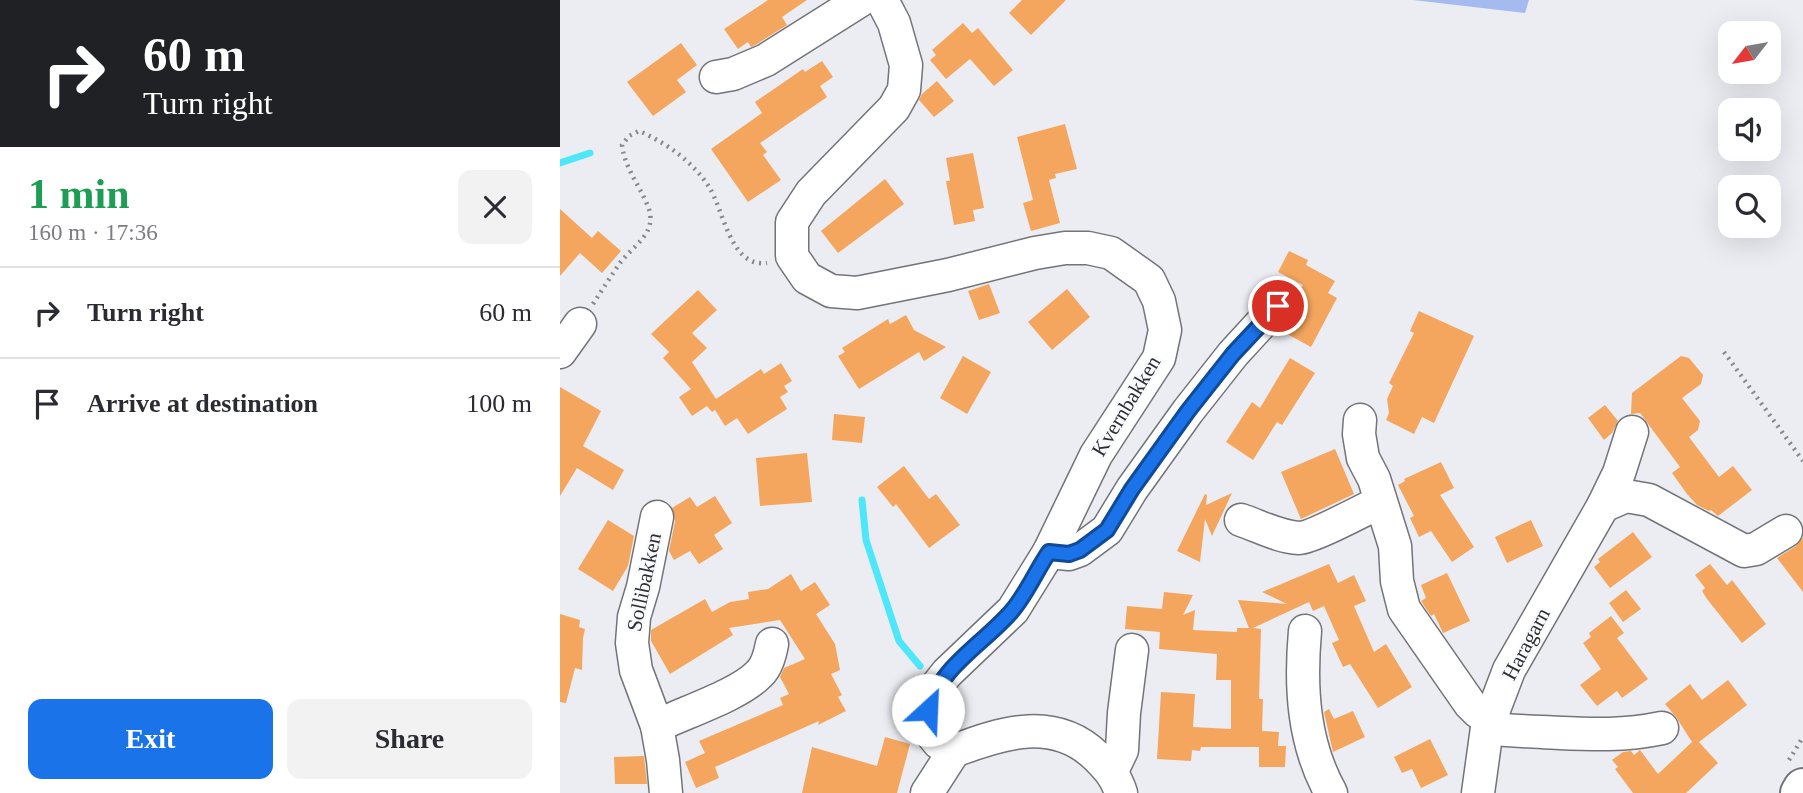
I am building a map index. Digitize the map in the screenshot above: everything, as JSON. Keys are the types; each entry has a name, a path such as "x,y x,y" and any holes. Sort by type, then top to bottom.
{"highway":[{"path":"1800,793 1803,789"}],"street":[{"path":"716,78 766,60 861,0"},
{"path":"792,256 792,222 811,193 894,108 904,90 906,65 894,23 882,0"},
{"name":"Kvernbakken","path":"792,256 807,278 831,291 858,293 948,275 1016,257 1065,248 1088,248 1111,253 1149,280 1159,301 1165,330 1159,358 1096,454 1049,552 1013,610 947,673 932,692 928,710 930,732 939,743 954,751"},
{"path":"1049,552 1069,554 1080,550 1107,530 1132,489 1188,411 1233,354 1278,306"},
{"path":"560,352 580,324"},
{"path":"1360,421 1363,458 1374,480 1389,524 1395,547 1397,582 1404,609 1470,704 1489,723 1607,736 1662,728"},
{"name":"Haragarn","path":"1479,793 1489,723 1509,670 1603,506 1619,473 1632,432"},
{"path":"1603,506 1626,496 1649,500 1744,551 1756,549 1786,531"},
{"path":"1241,520 1301,538 1380,502"},
{"name":"Sollibakken","path":"657,517 634,617 632,643 636,670 657,726 666,793"},
{"path":"1305,631 1303,658 1306,723 1311,745 1331,793"},
{"path":"657,726 724,696 760,674 772,644"},
{"path":"1116,782 1122,750 1132,650"},
{"path":"927,793 954,751 996,737 1028,731 1050,731 1088,748 1116,782"}],"path":[{"path":"580,324 622,260 641,243 649,225 648,206 634,183 622,145 629,136 639,131 660,140 685,160 710,188 729,234 742,255 763,264 792,256"},
{"path":"1724,352 1803,461"}],"shaded area":[{"path":"1413,0 1529,0 1525,13"}],"building":[{"path":"768,0 807,0 782,17 787,25 751,47 748,42 738,49 724,29"},
{"path":"1022,0 1066,0 1031,35 1009,13"},
{"path":"963,23 972,33 978,28 1013,70 994,86 970,59 946,79 930,60 936,55 932,50"},
{"path":"681,43 697,65 677,80 686,92 653,116 627,82"},
{"path":"822,61 833,77 820,86 827,97 760,143 767,152 763,155 781,180 748,202 711,149 762,113 755,102 803,69 805,72"},
{"path":"937,81 954,101 934,117 919,100"},
{"path":"1065,124 1077,169 1055,174 1056,178 1049,180 1060,223 1031,231 1023,203 1033,200 1017,137"},
{"path":"973,153 984,208 973,210 975,221 954,225 946,181 950,181 946,158"},
{"path":"885,179 904,204 838,253 821,231"},
{"path":"560,209 592,238 598,231 621,251 602,273 580,253 560,276"},
{"path":"1289,251 1308,260 1306,265 1335,281 1328,293 1337,298 1311,347 1280,330 1295,311 1294,300 1303,285 1278,272"},
{"path":"989,284 1000,313 979,320 968,291"},
{"path":"1067,289 1090,317 1052,350 1028,322"},
{"path":"698,290 717,310 692,333 707,348 692,362 716,399 761,369 764,374 781,363 792,381 784,386 788,392 780,397 787,409 748,434 737,418 725,426 715,410 712,412 707,406 692,416 679,397 691,389 663,358 669,352 651,334"},
{"path":"1419,311 1474,336 1434,423 1422,417 1414,434 1386,420 1389,413 1387,399 1393,386 1389,383 1414,333 1410,331"},
{"path":"906,315 914,330 946,347 924,361 919,352 859,389 838,356 845,352 842,348 888,319 890,324"},
{"path":"963,356 991,372 967,414 940,398"},
{"path":"1681,356 1689,358 1703,375 1701,384 1682,398 1700,421 1698,430 1689,437 1719,477 1733,466 1752,490 1718,516 1697,505 1687,494 1672,473 1680,467 1640,413 1631,414 1632,393"},
{"path":"1290,358 1315,373 1282,425 1277,422 1253,460 1226,442 1252,402 1260,408"},
{"path":"560,387 601,411 583,446 624,470 613,490 577,468 560,496"},
{"path":"1605,405 1618,421 1612,433 1604,440 1588,418"},
{"path":"834,414 865,417 862,443 832,440"},
{"path":"1335,449 1354,494 1301,519 1281,472"},
{"path":"807,453 812,502 760,506 756,458"},
{"path":"1441,462 1454,488 1440,495 1474,547 1452,562 1431,531 1419,537 1410,518 1414,516 1398,485 1405,481 1404,479"},
{"path":"904,466 929,499 936,494 960,525 929,548 896,504 893,507 877,487"},
{"path":"1232,493 1212,536 1205,519 1200,562 1177,551 1205,494 1206,505"},
{"path":"715,496 732,523 714,535 723,549 699,564 690,551 674,560 669,551 675,521 672,508 690,497 697,507"},
{"path":"608,520 634,536 628,566 613,591 578,569"},
{"path":"1531,520 1543,546 1507,563 1495,537"},
{"path":"1633,532 1652,557 1610,588 1594,567 1600,562 1598,559"},
{"path":"1803,537 1803,592 1777,558 1796,546"},
{"path":"1329,564 1338,583 1354,575 1366,601 1354,606 1374,652 1386,644 1412,687 1378,708 1350,664 1343,667 1332,643 1339,640 1324,606 1313,611 1309,602 1253,628 1261,629 1259,699 1263,699 1262,731 1279,732 1278,746 1286,746 1285,767 1259,767 1259,747 1201,747 1200,751 1192,750 1191,761 1157,759 1161,692 1195,694 1193,727 1231,729 1231,680 1216,680 1217,654 1159,649 1160,632 1125,629 1127,606 1162,609 1164,592 1193,595 1183,615 1195,610 1193,630 1237,632 1237,628 1249,628 1238,600 1287,604 1262,592"},
{"path":"1710,564 1727,585 1732,580 1766,624 1742,643 1707,599 1702,591 1705,588 1695,575"},
{"path":"1447,573 1470,621 1443,633 1434,614 1431,616 1421,601 1426,598 1421,585"},
{"path":"791,574 801,591 815,582 830,605 816,614 835,644 840,670 831,674 842,695 838,697 846,711 715,767 719,778 696,788 685,762 705,753 699,741 783,705 780,698 789,694 780,677 784,668 805,659 780,620 729,628 733,635 670,674 651,641 651,630 705,599 712,612 730,602 749,599 748,592 768,589"},
{"path":"1626,590 1641,609 1623,622 1609,603"},
{"path":"560,614 580,620 579,627 585,629 582,670 575,668 566,703 560,702"},
{"path":"1611,616 1624,633 1617,638 1648,679 1622,698 1617,691 1597,706 1580,685 1601,669 1583,643 1591,637 1589,633"},
{"path":"1728,680 1747,705 1699,742 1718,763 1686,793 1633,793 1615,769 1618,767 1612,760 1623,752 1631,751 1634,755 1640,750 1658,774 1692,742 1665,704 1690,684 1702,700"},
{"path":"1329,709 1334,719 1353,711 1365,737 1333,752 1324,712"},
{"path":"885,737 910,744 897,793 802,793 812,747 877,766"},
{"path":"1430,739 1448,775 1421,788 1412,769 1402,773 1394,757"},
{"path":"644,756 647,784 615,784 614,757"}],"waterway":[{"path":"560,163 590,153"},
{"path":"862,500 866,540 899,641 920,666"}],"route":[{"path":"928,710 932,692 947,673 1013,610 1049,552 1069,554 1080,550 1107,530 1132,489 1188,411 1233,354 1278,306"}]}
